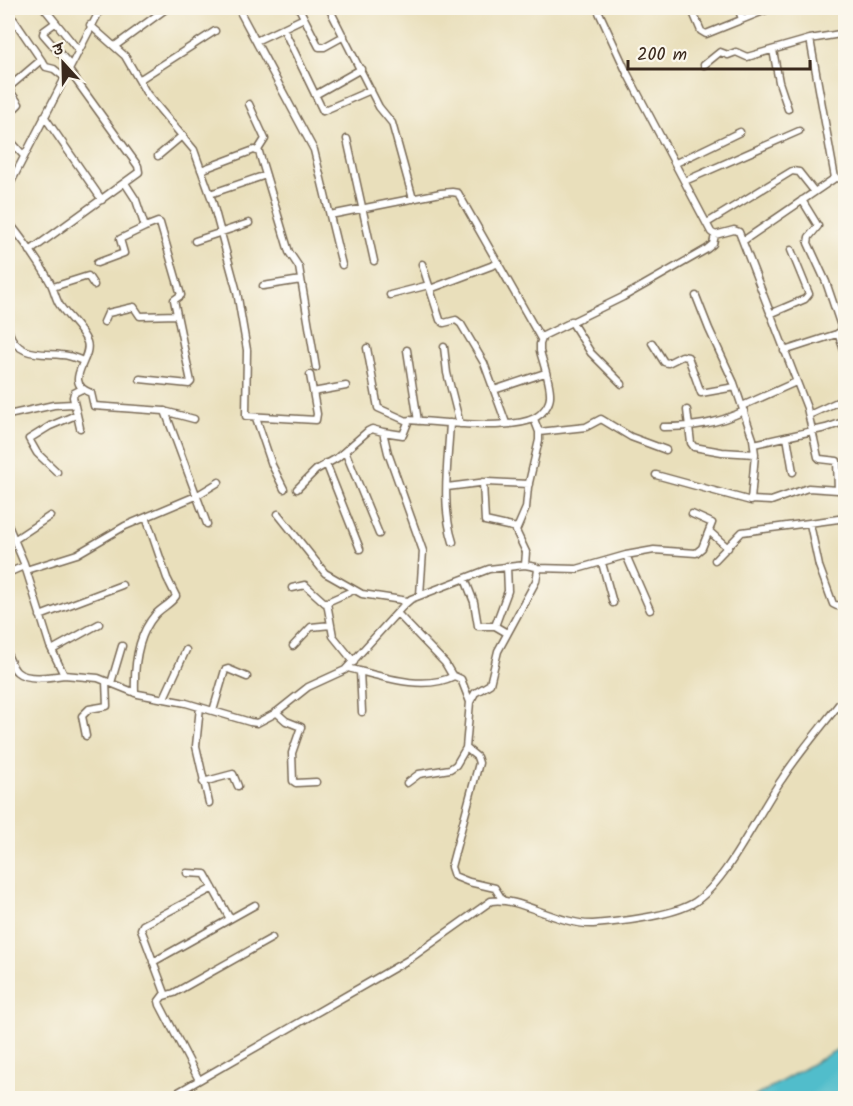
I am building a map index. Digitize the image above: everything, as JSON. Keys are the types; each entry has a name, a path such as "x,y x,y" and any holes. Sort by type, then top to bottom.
{"street":[{"path":"44,8 78,50"},
{"path":"8,188 46,120 64,77 93,28 101,8"},
{"path":"114,46 167,8"},
{"path":"240,8 314,150 342,265"},
{"path":"299,8 319,47 324,47 344,36"},
{"path":"329,8 379,107 394,129 413,199"},
{"path":"597,8 627,73 711,232 715,235"},
{"path":"738,8 742,19"},
{"path":"692,10 701,31 706,34 771,8"},
{"path":"256,42 304,18"},
{"path":"8,23 14,20 46,68 54,69 64,77"},
{"path":"30,251 137,174 139,169 43,34 55,23"},
{"path":"93,28 125,56 150,99 194,150 222,233 237,292 247,350 245,414 256,418 316,420 310,375"},
{"path":"283,28 325,111 370,90"},
{"path":"140,80 215,31"},
{"path":"704,66 720,52 728,55 736,52 747,57 810,39 846,33"},
{"path":"810,39 835,178"},
{"path":"773,50 779,82 788,109"},
{"path":"8,115 19,104 8,88 41,60"},
{"path":"315,95 361,69"},
{"path":"201,170 258,150 265,139 249,104"},
{"path":"46,120 102,200"},
{"path":"685,181 799,131"},
{"path":"676,163 740,132"},
{"path":"158,156 183,135"},
{"path":"8,138 24,156"},
{"path":"347,139 374,261"},
{"path":"258,150 290,252 299,267 316,368"},
{"path":"707,223 792,171 799,172 814,191"},
{"path":"210,194 266,175"},
{"path":"743,241 835,178 846,179"},
{"path":"125,183 138,204 145,227"},
{"path":"330,216 413,199 458,193 541,339 540,351 550,397 545,409 534,419 506,423 460,424 408,421 378,408 367,348"},
{"path":"802,200 817,224 818,228 809,237 808,243 826,282 842,332 846,356"},
{"path":"8,221 53,287 58,303 86,341 88,353 83,361 79,384 82,389 92,394 95,407 165,411 194,419"},
{"path":"97,263 124,253 120,238 159,221 182,295 174,299 191,383 140,379"},
{"path":"195,242 249,223"},
{"path":"715,235 734,230 739,232 809,415 819,459 846,461"},
{"path":"541,339 547,332 623,297 707,249 713,244 715,235"},
{"path":"770,314 805,299 809,294 791,250"},
{"path":"390,295 430,287 499,263"},
{"path":"422,264 440,320 444,323 456,320 460,324 480,356 506,423"},
{"path":"53,287 88,276 94,285"},
{"path":"264,286 301,280"},
{"path":"8,291 11,304 9,332 19,346 31,353 63,355 83,361"},
{"path":"696,296 735,387 754,444 751,501"},
{"path":"104,322 108,313 134,307 140,316 177,315"},
{"path":"571,321 591,353 622,384"},
{"path":"784,351 842,332"},
{"path":"652,343 664,362 668,363 682,356 688,357 701,393 735,387"},
{"path":"444,347 447,373 460,424"},
{"path":"407,350 418,420"},
{"path":"494,390 545,373"},
{"path":"663,427 712,424 796,382"},
{"path":"313,392 346,386"},
{"path":"80,428 76,416 74,393 82,389"},
{"path":"809,415 846,398"},
{"path":"8,415 49,406 74,404"},
{"path":"687,410 691,444 694,447 755,454"},
{"path":"165,411 207,524"},
{"path":"57,472 41,457 29,439 59,422 76,416"},
{"path":"256,418 272,465 285,489"},
{"path":"525,565 526,552 517,534 517,528 524,512 539,432 534,419"},
{"path":"539,432 586,428 601,419 631,437 666,450"},
{"path":"297,489 316,470 345,451 368,431 372,429 403,435 408,421"},
{"path":"754,444 846,421"},
{"path":"450,423 447,487 448,522 453,542"},
{"path":"383,432 388,453 422,544 424,555 420,595"},
{"path":"787,437 793,472"},
{"path":"345,451 379,534"},
{"path":"837,461 838,490"},
{"path":"326,463 360,549"},
{"path":"656,475 751,501 771,501 808,488 846,492"},
{"path":"8,573 76,554 146,517 196,496 219,482"},
{"path":"447,487 483,482 529,484"},
{"path":"483,482 485,521 500,522 517,528"},
{"path":"278,514 322,571 354,590 378,598 408,601"},
{"path":"8,656 18,674 38,678 64,675 88,677 109,682 135,693 200,707 255,723 261,722 308,687 348,668 408,601 420,595 489,569 507,566 533,565 537,568 577,569 626,555 664,549 696,553 702,548 712,522 692,514"},
{"path":"12,538 50,516"},
{"path":"135,693 135,669 143,632 154,616 176,596 167,578 146,517"},
{"path":"715,560 742,532 846,518"},
{"path":"810,524 819,566 833,604 837,606 846,602"},
{"path":"8,525 52,650 64,675"},
{"path":"709,531 728,548"},
{"path":"626,555 650,610"},
{"path":"602,563 613,603"},
{"path":"495,626 508,591 507,566"},
{"path":"407,783 420,774 450,769 458,762 466,748 470,702 475,693 490,684 494,662 507,633 536,581 537,568"},
{"path":"465,579 473,598 478,626 495,626 507,633"},
{"path":"40,616 122,585"},
{"path":"292,588 305,585 323,603 354,590"},
{"path":"327,603 334,639 354,662"},
{"path":"397,613 445,663 454,676 462,681 470,702"},
{"path":"52,650 99,624"},
{"path":"293,646 311,627 331,625"},
{"path":"86,736 82,716 88,709 107,706 109,682 122,646"},
{"path":"164,698 186,650"},
{"path":"348,668 420,683 442,681 454,676"},
{"path":"213,711 225,670 228,669 247,677"},
{"path":"360,671 362,712"},
{"path":"168,1098 408,960 487,903 503,900 579,924 622,921 673,912 695,902 709,890 782,778 846,695"},
{"path":"200,707 196,746 208,802"},
{"path":"276,712 286,721 301,727 292,753 293,781 316,782"},
{"path":"466,748 477,757 479,763 453,857 452,872 454,876 463,880 495,888 503,900"},
{"path":"203,783 233,774 238,786"},
{"path":"187,873 204,873 230,919"},
{"path":"164,996 165,993 142,927 213,888"},
{"path":"153,962 255,905"},
{"path":"199,1080 159,1001 164,996 174,993 272,938"}],"water":[{"path":"845,1045 845,1098 752,1098"}]}
